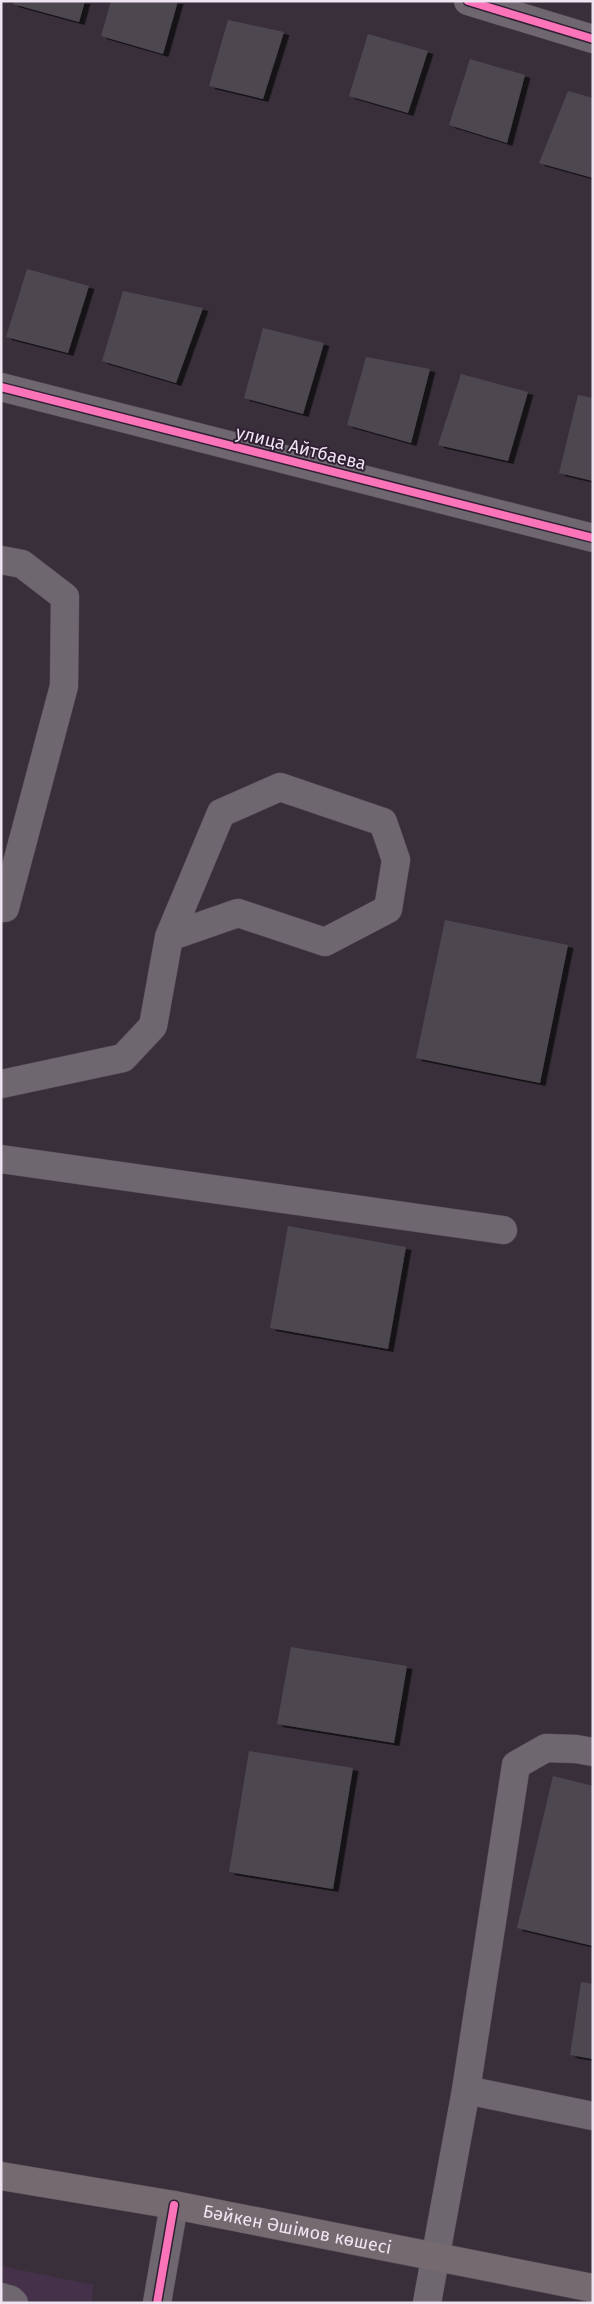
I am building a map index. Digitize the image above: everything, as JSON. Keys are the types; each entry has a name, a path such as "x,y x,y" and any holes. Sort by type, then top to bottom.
{"main road":[{"name":"Бәйкен Әшімов көшесі","path":"1,2176 174,2206 593,2288"}],"street":[{"path":"468,1 593,39"},
{"name":"улица Айтбаева","path":"1,387 593,538"},
{"path":"1,560 22,564 65,597 64,686 5,908"},
{"path":"1,1084 123,1058 153,1026 170,937 221,813 280,787 383,822 396,860 388,909 325,942 238,912 170,937"},
{"path":"1,1159 503,1230"},
{"path":"427,2303 466,2090 516,1765 546,1748 576,1749 593,1752"},
{"path":"466,2090 593,2116"},
{"path":"157,2303 174,2206"},
{"path":"1,2297 12,2300 14,2303"}],"shaded area":[{"path":"1,2266 94,2285 91,2303 1,2303"}],"building":[{"path":"14,1 85,1 79,22 13,4"},
{"path":"111,1 178,1 163,54 101,36"},
{"path":"228,20 284,32 263,99 209,86"},
{"path":"368,34 428,51 408,113 349,96"},
{"path":"470,59 525,75 507,143 449,125"},
{"path":"568,91 593,98 593,178 539,163"},
{"path":"27,269 89,286 68,353 6,337"},
{"path":"123,291 203,308 176,383 102,361"},
{"path":"263,328 324,343 303,414 244,398"},
{"path":"366,357 430,369 411,443 347,425"},
{"path":"461,374 528,392 508,461 438,445"},
{"path":"578,395 593,398 593,481 559,473"},
{"path":"445,920 568,945 540,1083 416,1058"},
{"path":"288,1226 406,1247 388,1349 270,1328"},
{"path":"291,1647 407,1666 394,1743 277,1724"},
{"path":"249,1751 353,1768 333,1889 229,1872"},
{"path":"553,1776 593,1786 593,1946 517,1928"},
{"path":"581,1982 593,1984 593,2059 570,2055"}],"cycle path":[{"path":"468,1 593,39"},
{"path":"1,387 593,538"},
{"path":"157,2303 174,2205"}]}
